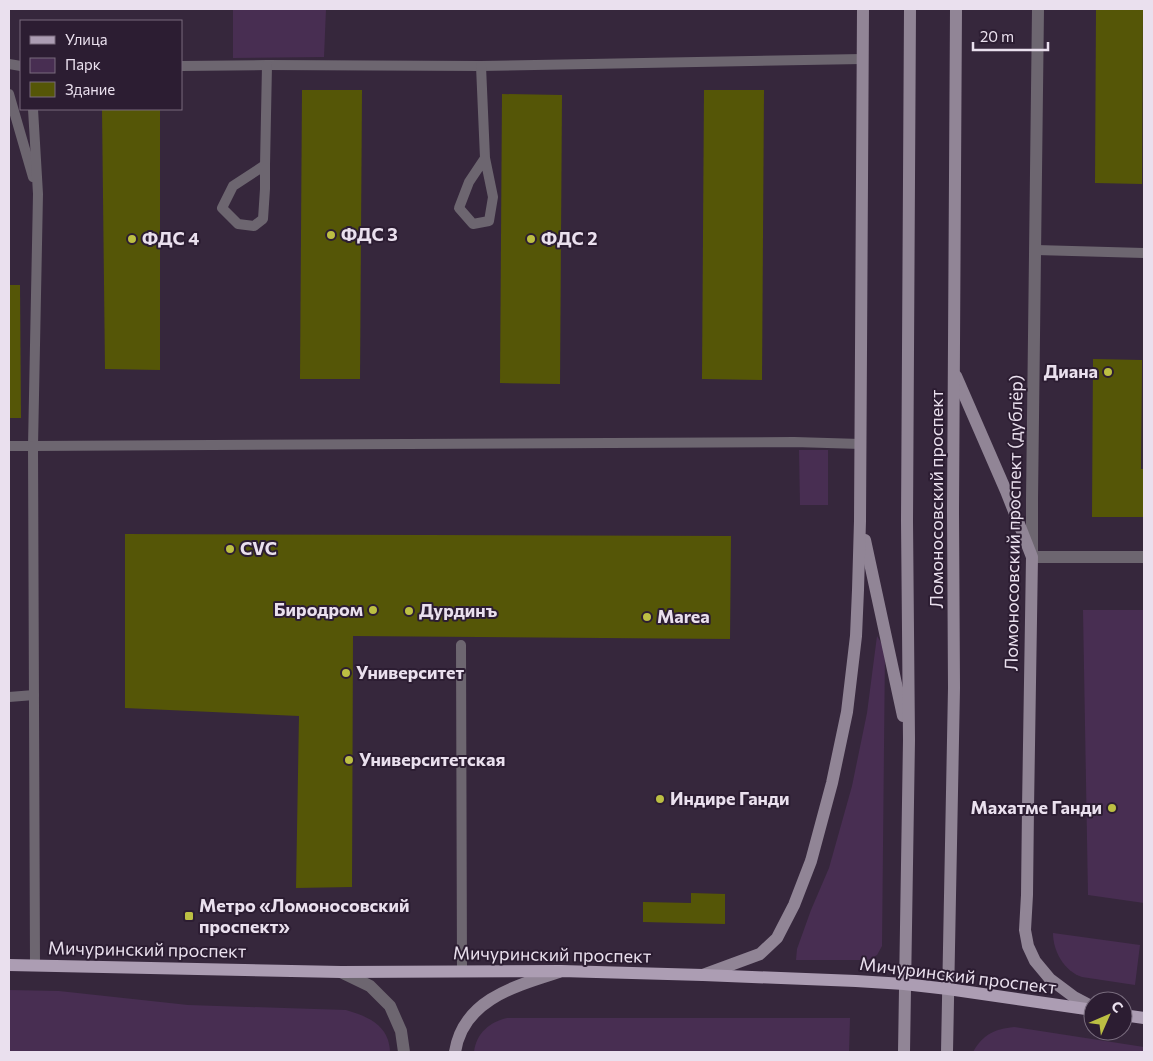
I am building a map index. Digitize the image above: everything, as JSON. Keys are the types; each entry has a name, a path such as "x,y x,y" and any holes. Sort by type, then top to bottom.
{"main road":[{"path":"703,975 760,954 776,938 794,905 811,861 832,783 847,712 856,636 860,521 863,9"},
{"name":"Ломоносовский проспект","path":"904,1052 909,740 907,511 910,9"},
{"name":"Ломоносовский проспект","path":"947,1052 954,688 953,512 956,9"},
{"path":"954,372 1008,496 1032,557"},
{"path":"860,521 909,740"},
{"name":"Ломоносовский проспект (дублёр)","path":"1032,557 1025,930 1028,946 1035,961 1050,979 1083,1003"},
{"name":"Мичуринский проспект","path":"9,965 341,972 561,971 856,981 948,989 1083,1008"},
{"path":"455,1052 457,1039 465,1024 477,1009 498,995 521,984 561,971"}],"street":[{"name":"Ломоносовский проспект (дублёр)","path":"1032,557 1038,9"},
{"path":"1032,557 1144,557"},
{"path":"341,972 370,986 390,1006 402,1031 404,1052"}],"lane":[{"path":"182,66 481,66 862,59"},
{"path":"265,165 233,186 222,208 238,224 254,226 263,218 265,189 267,65"},
{"path":"481,66 485,158 493,197 489,221 473,224 459,208 469,182 485,158"},
{"path":"9,94 38,194"},
{"path":"34,110 38,194 34,446 35,965"},
{"path":"1036,250 1144,253"},
{"path":"9,446 784,442 861,444"},
{"path":"461,645 462,971"},
{"path":"9,697 34,696"}],"green space":[{"path":"233,9 326,9 324,57 233,58"},
{"path":"799,450 828,450 828,505 800,505"},
{"path":"1083,610 1144,610 1144,903 1088,895"},
{"path":"877,636 885,649 882,946 877,955 868,960 796,960 797,949 829,868 852,786 867,713"},
{"path":"1053,933 1140,945 1135,985 1082,977 1076,974 1065,965 1057,953"},
{"path":"9,990 59,991 188,1005 346,1010 359,1014 377,1024 388,1040 390,1052 9,1052"},
{"path":"507,1018 850,1018 849,1052 474,1052 475,1045 485,1029 495,1022"},
{"path":"1014,1027 1083,1038 1083,1041 1105,1041 1144,1047 1144,1052 973,1052 985,1037 1001,1029"}],"building":[{"path":"1096,9 1143,9 1142,184 1095,183"},
{"name":"ФДС 3","path":"302,90 362,90 360,379 300,379"},
{"path":"704,90 764,90 762,380 702,379"},
{"name":"ФДС 2","path":"502,94 562,95 560,384 500,383"},
{"name":"ФДС 4","path":"102,110 160,110 160,370 105,369"},
{"path":"9,285 20,285 21,418 9,418"},
{"path":"1093,359 1142,360 1141,469 1144,469 1144,517 1092,517"},
{"path":"125,534 731,536 730,639 353,636 352,887 296,888 299,716 125,708"},
{"path":"691,893 725,894 725,924 643,922 643,902 691,903"}],"place":[{"name":"ФДС 3","path":"331,235"},
{"name":"ФДС 4","path":"132,239"},
{"name":"ФДС 2","path":"531,239"},
{"name":"Диана","path":"1108,372"},
{"name":"CVC","path":"230,549"},
{"name":"Биродром","path":"373,610"},
{"name":"Дурдинъ","path":"409,611"},
{"name":"Marea","path":"647,617"},
{"name":"Университет","path":"346,673"},
{"name":"Университетская","path":"349,760"},
{"name":"Индире Ганди","path":"660,799"},
{"name":"Махатме Ганди","path":"1112,808"},
{"name":"Метро «Ломоносовский проспект»","path":"189,916"}]}
